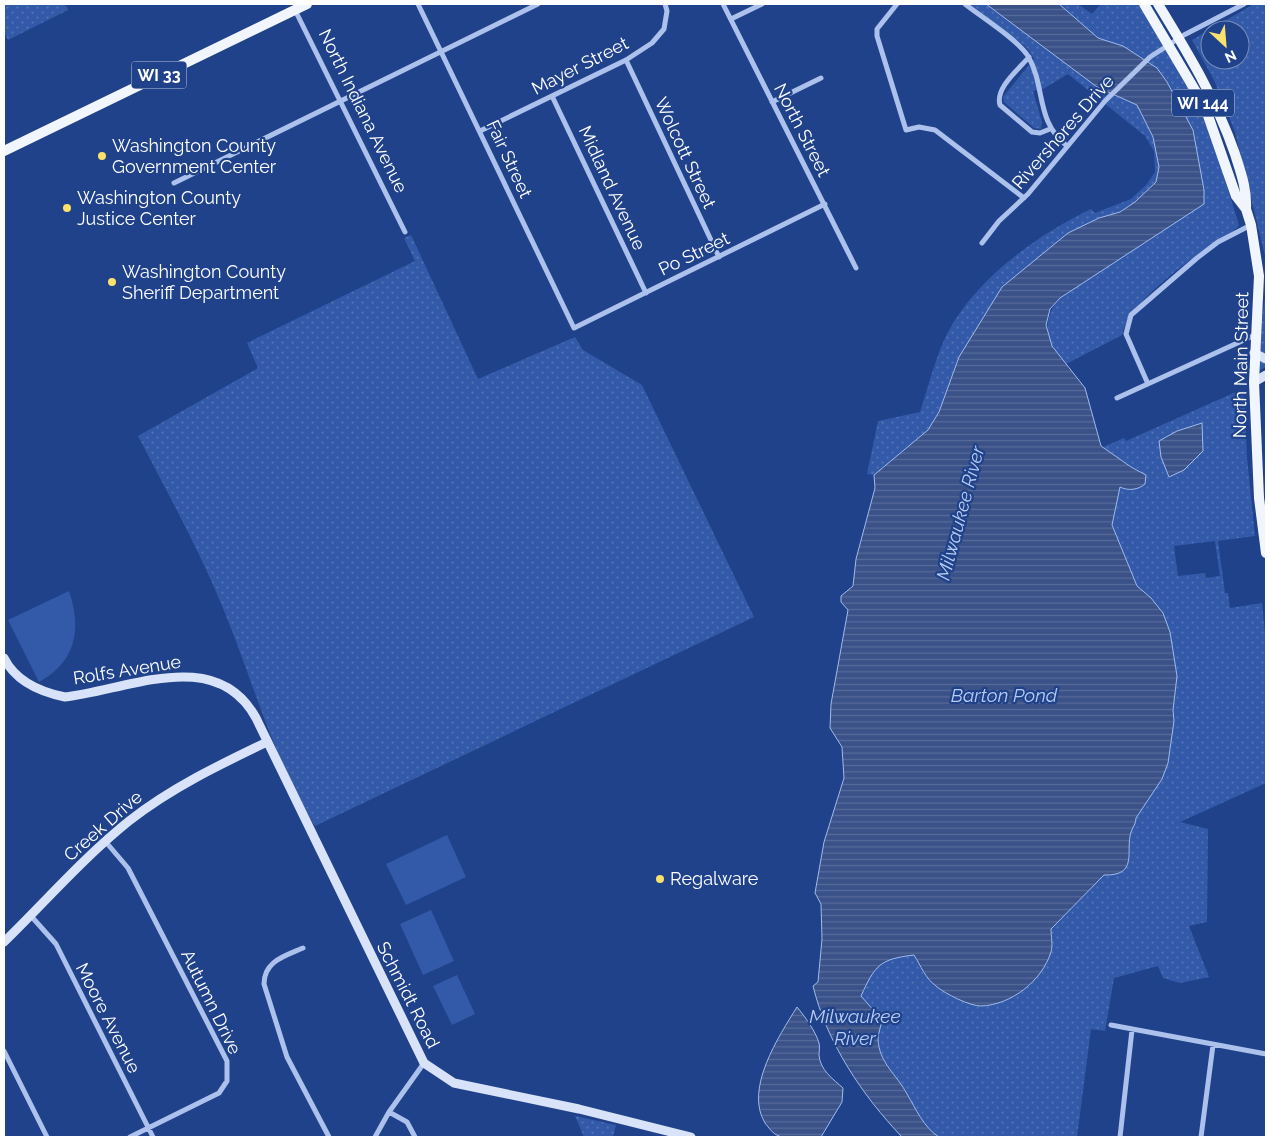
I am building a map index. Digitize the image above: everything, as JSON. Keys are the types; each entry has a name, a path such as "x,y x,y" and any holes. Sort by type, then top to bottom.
{"main road":[{"name":"WI 33","path":"4,150 293,7 307,4"},
{"name":"North Main Street","path":"1144,4 1205,107 1236,196 1246,209 1251,224 1259,276 1254,382 1259,498 1266,553"},
{"name":"North Main Street","path":"1158,4 1199,71 1221,115 1247,192 1246,209"}],"street":[{"name":"Fair Street","path":"418,4 574,328"},
{"path":"174,183 441,50 538,4"},
{"name":"Mayer Street","path":"480,131 626,60 652,43 664,29 667,11 664,4"},
{"name":"North Street","path":"723,4 856,268"},
{"path":"730,19 762,4"},
{"path":"897,4 877,29 877,36 906,130 919,127 935,130 1024,198"},
{"path":"964,4 1024,50 1029,57 1050,129 1068,146"},
{"name":"Rivershores Drive","path":"982,243 999,221 1024,198 1104,101 1150,57 1179,38 1244,4"},
{"name":"North Indiana Avenue","path":"293,7 404,232"},
{"path":"1029,57 1000,91 998,99 1000,105 1032,132 1040,133 1050,129"},
{"name":"Wolcott Street","path":"626,60 719,258"},
{"path":"772,102 821,78"},
{"name":"Midland Avenue","path":"552,96 646,293"},
{"name":"Po Street","path":"574,328 825,204"},
{"path":"1148,384 1126,334 1131,315 1218,242 1251,224"},
{"path":"1116,398 1256,334"},
{"path":"1254,353 1266,359"},
{"path":"1254,382 1266,375"},
{"name":"Rolfs Avenue","path":"4,658 19,677 32,687 48,694 65,697 170,677 197,676 219,682 235,692 250,707 267,742"},
{"name":"Creek Drive","path":"4,942 105,841 130,820 183,784 267,742"},
{"name":"Schmidt Road","path":"267,742 424,1063 454,1084 579,1108 691,1137"},
{"name":"Autumn Drive","path":"105,841 128,868 227,1061 227,1080 218,1093 130,1137"},
{"name":"Moore Avenue","path":"31,916 56,944 153,1137"},
{"path":"303,948 278,959 268,967 264,975 264,984 282,1034 287,1057 329,1137"},
{"path":"1111,1025 1266,1054"},
{"path":"1120,1137 1132,1030"},
{"path":"1201,1137 1212,1045"},
{"path":"4,1051 47,1137"},
{"path":"375,1137 389,1112 424,1063"},
{"path":"389,1112 407,1122 415,1137"}],"shaded area":[{"path":"4,4 65,4 68,10 8,40 4,32"},
{"path":"970,4 986,4 1097,87 1137,105 1153,137 1159,167 1156,182 1135,202 1120,212 1099,218 959,357 939,412 928,430 874,475 867,474 878,421 920,412 936,361 948,332 960,312 992,276 1030,245 1071,220 1091,209 1095,213 1131,199 1147,184 1155,172 1154,151 1145,136 1068,74 1043,89 1033,91 1042,122 1041,129 1034,128 1004,102 1003,97 1034,59 1027,48"},
{"path":"1059,4 1078,4 1092,14 1101,4 1138,4 1175,63 1200,109 1212,138 1239,225 1187,263 1146,297 1135,310 1122,335 1066,364 1054,348 1048,332 1050,315 1060,298 1204,204 1193,130 1167,82 1123,46 1098,38"},
{"path":"1254,4 1266,4 1266,260 1235,132 1208,70 1250,70 1250,20 1226,20"},
{"path":"1200,35 1200,55 1192,40"},
{"path":"411,235 478,379 575,337 583,350 642,385 754,617 315,826 276,749 236,640 206,568 138,436 258,368 247,343 415,261 404,238"},
{"path":"1266,292 1266,367 1253,373"},
{"path":"1238,391 1244,391 1247,457 1255,536 1218,541 1225,593 1228,593 1230,608 1262,603 1266,644 1266,783 1180,822 1208,829 1207,922 1189,926 1209,977 1180,983 1163,978 1158,966 1114,978 1105,1031 1091,1029 1077,1137 939,1137 929,1129 885,1062 878,1039 882,1020 861,996 870,977 886,961 914,955 924,974 935,986 952,997 1000,1003 1017,995 1030,985 1051,952 1051,929 1104,875 1115,874 1126,867 1131,832 1136,818 1168,763 1174,721 1173,710 1177,676 1151,598 1137,586 1112,525 1120,487 1141,471 1131,467 1103,447 1124,438 1126,441","holes":["1215,541 1220,576 1206,578 1205,573 1178,576 1174,546"]},
{"path":"69,591 75,618 73,643 61,665 39,682 8,620"},
{"path":"447,835 466,877 406,905 386,864"},
{"path":"431,910 454,961 423,975 400,924"},
{"path":"457,975 475,1014 452,1025 433,986"},
{"path":"575,1116 616,1125 613,1137 584,1137"}],"water":[{"name":"Barton Pond","path":"986,4 1059,4 1098,38 1123,46 1157,68 1167,82 1193,130 1204,190 1204,204 1060,298 1050,309 1046,325 1052,346 1085,388 1101,446 1146,475 1145,484 1139,488 1120,487 1112,525 1137,586 1151,598 1163,613 1170,632 1177,676 1173,710 1174,721 1168,763 1162,779 1136,818 1131,832 1126,867 1115,874 1104,875 1051,929 1052,949 1047,963 1033,982 1024,990 992,1005 981,1006 964,1002 932,983 914,955 893,959 880,965 870,977 861,996 882,1020 878,1039 885,1062 929,1129 939,1137 902,1137 873,1104 848,1067 827,1028 813,986 818,982 822,939 821,904 815,893 824,842 844,778 842,747 830,728 831,704 848,610 841,602 841,596 853,586 856,559 875,488 874,475 928,430 939,412 959,357 1002,287 1068,233 1099,218 1120,212 1135,202 1156,182 1159,167 1153,137 1137,105 1097,87"},
{"path":"1202,423 1203,451 1184,470 1169,477 1161,457 1159,441 1177,431"},
{"path":"797,1007 810,1024 817,1038 822,1065 828,1074 843,1088 842,1102 821,1137 794,1139 777,1135 765,1123 760,1109 761,1079 766,1063 773,1047"}],"place":[{"name":"Washington County Government Center","path":"102,156"},
{"name":"Washington County Justice Center","path":"67,208"},
{"name":"Washington County Sheriff Department","path":"112,282"},
{"name":"Regalware","path":"660,879"}],"water label":[{"name":"Milwaukee River","path":"960,513"},
{"name":"Milwaukee River","path":"855,1027"}]}
